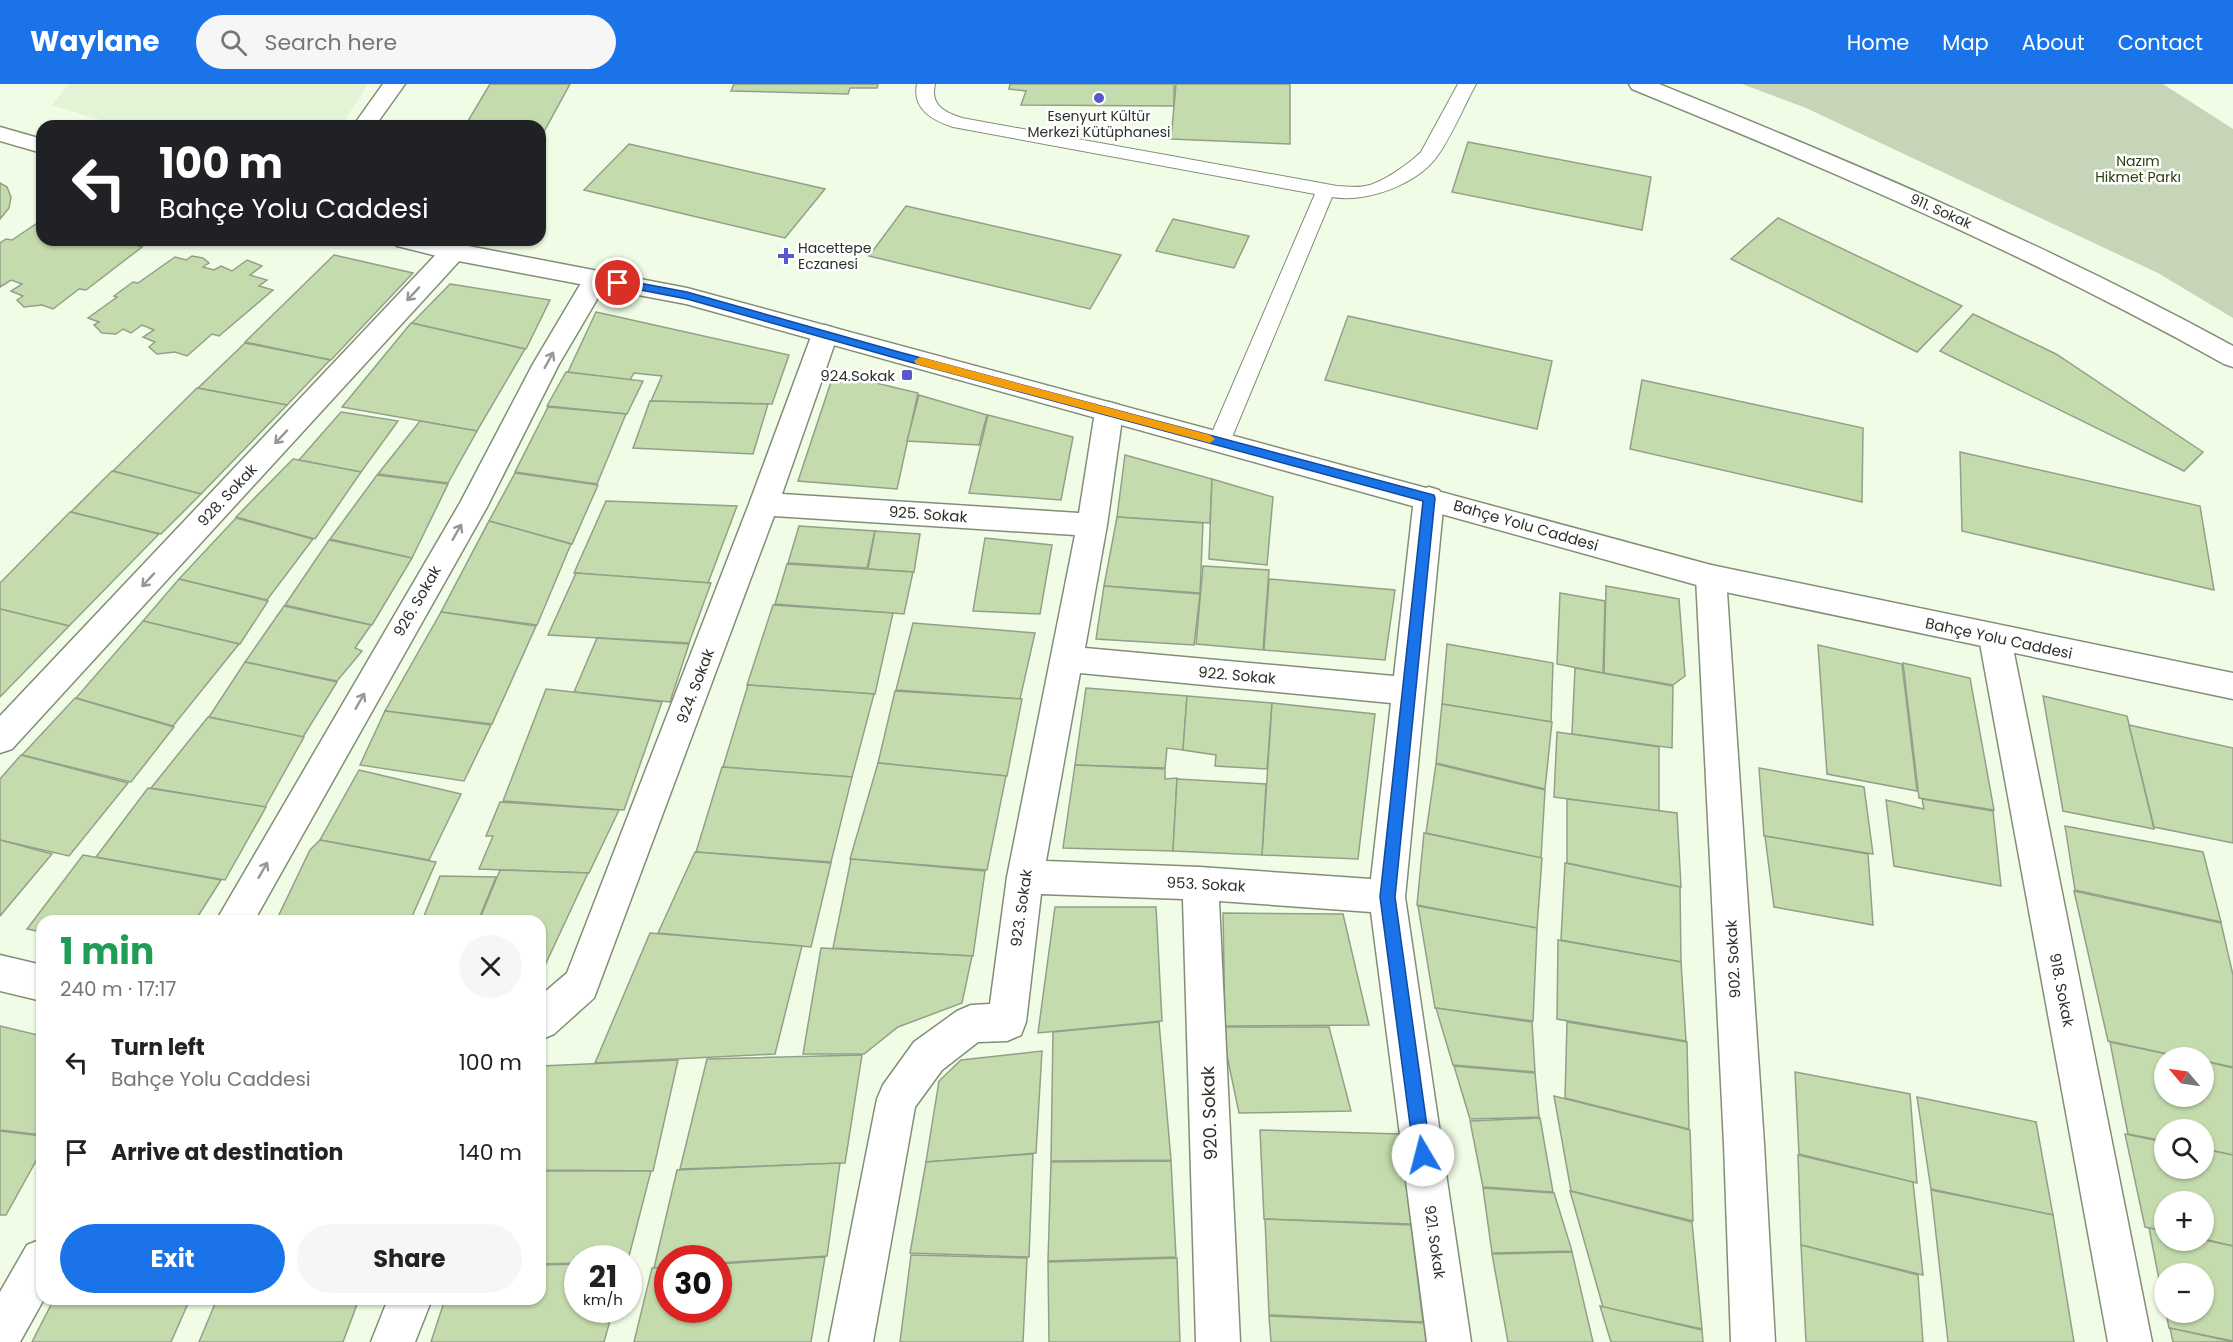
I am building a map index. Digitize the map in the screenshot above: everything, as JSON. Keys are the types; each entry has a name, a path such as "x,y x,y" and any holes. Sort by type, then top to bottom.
{"street":[{"path":"368,120 394,84"},
{"name":"911. Sokak","path":"1640,84 1809,153 1951,215 2171,322 2233,358"},
{"path":"0,134 36,144"},
{"name":"Bahçe Yolu Caddesi","path":"430,246 687,296 1712,577 2233,686"},
{"name":"928. Sokak","path":"0,739 453,252"},
{"name":"926. Sokak","path":"237,915 472,507 546,364 596,279"},
{"name":"924. Sokak","path":"546,1016 581,984 764,504 825,334"},
{"name":"923. Sokak","path":"851,1342 897,1099 928,1056 971,1024 1007,1022 1025,877 1092,525 1109,412"},
{"name":"921. Sokak","path":"1429,498 1387,897 1449,1342"},
{"name":"925. Sokak","path":"764,504 1092,525"},
{"name":"902. Sokak","path":"1712,577 1753,1342"},
{"name":"918. Sokak","path":"1995,638 2130,1342"},
{"name":"922. Sokak","path":"1066,659 1409,691"},
{"name":"953. Sokak","path":"1025,877 1200,883 1387,897"},
{"name":"920. Sokak","path":"1200,883 1218,1342"},
{"path":"0,973 36,982"},
{"path":"0,1334 36,1271"},
{"path":"393,1342 408,1305"}],"lane":[{"path":"926,84 923,93 928,108 936,114 959,123 1337,192 1366,192 1392,183 1419,165 1429,155 1467,84"},
{"path":"1219,442 1326,190"}],"shaded area":[{"path":"69,84 368,84 345,120 101,120 52,105"}],"green space":[{"name":"Nazım Hikmet Parkı","path":"1742,84 2163,84 2233,129 2233,318 2158,273 1806,108"}],"building":[{"path":"490,84 570,84 546,128 546,120 469,120"},
{"path":"734,84 878,84 877,88 850,88 848,94 731,91"},
{"name":"Esenyurt Kültür Merkezi Kütüphanesi","path":"1010,84 1174,84 1174,106 1021,105 1026,91 1009,89"},
{"path":"1176,84 1290,84 1290,144 1171,139"},
{"path":"1468,142 1651,177 1642,230 1452,192"},
{"path":"629,144 825,189 785,238 584,190"},
{"path":"0,183 7,187 11,197 9,208 0,219"},
{"path":"906,206 1121,255 1090,309 869,256"},
{"path":"1778,218 1962,306 1917,352 1731,259"},
{"path":"1173,219 1249,236 1234,268 1156,251"},
{"path":"36,224 36,246 142,247 86,290 79,289 53,309 42,305 24,307 17,300 23,296 11,291 22,284 11,280 0,287 0,243 6,239 12,240"},
{"path":"334,255 413,273 331,360 245,342"},
{"path":"192,256 203,258 209,263 203,267 214,270 221,266 232,271 247,260 262,266 250,275 267,280 259,286 273,290 219,336 212,334 187,356 175,352 157,354 149,347 155,342 143,337 154,330 142,325 131,333 123,329 116,334 102,333 94,325 99,322 88,318 133,282 138,283 175,257 186,260"},
{"path":"450,284 550,300 526,349 412,323"},
{"path":"596,312 789,355 772,404 651,401 662,376 634,373 630,380 568,372"},
{"path":"1973,314 2056,354 2203,452 2184,471 1940,351"},
{"path":"1348,316 1552,361 1537,429 1325,380"},
{"path":"411,323 525,349 477,431 342,407"},
{"path":"245,343 330,360 287,405 198,388"},
{"path":"566,372 643,381 627,414 547,406"},
{"path":"834,373 918,393 897,489 798,481"},
{"path":"1642,380 1863,428 1862,502 1630,449"},
{"path":"197,388 287,405 201,494 113,471"},
{"path":"919,395 987,415 979,445 907,441"},
{"path":"650,401 768,404 753,454 633,448"},
{"path":"548,407 626,414 597,484 515,472"},
{"path":"341,412 398,421 361,472 299,460"},
{"path":"988,415 1073,437 1061,500 969,493"},
{"path":"420,421 477,431 448,483 378,474"},
{"path":"1960,452 2200,506 2214,590 1962,531"},
{"path":"1125,455 1212,479 1210,523 1117,517"},
{"path":"293,459 361,472 315,539 236,517"},
{"path":"112,471 201,494 161,534 71,512"},
{"path":"515,473 598,485 572,544 489,521"},
{"path":"377,475 448,484 412,558 330,539"},
{"path":"1212,479 1273,497 1267,565 1209,559"},
{"path":"606,501 737,506 708,583 574,573"},
{"path":"70,512 159,534 69,626 0,609 0,583"},
{"path":"1117,517 1203,523 1200,593 1104,586"},
{"path":"236,518 313,539 267,600 179,579"},
{"path":"489,521 571,544 537,625 441,612"},
{"path":"799,526 875,531 867,568 788,563"},
{"path":"875,531 920,534 914,572 868,569"},
{"path":"985,538 1052,545 1040,614 973,611"},
{"path":"329,540 412,558 372,625 285,605"},
{"path":"787,564 913,572 904,614 775,604"},
{"path":"1203,566 1269,570 1263,650 1196,644"},
{"path":"576,573 711,583 689,643 548,635"},
{"path":"179,579 268,601 240,644 143,621"},
{"path":"1269,579 1395,590 1385,660 1264,650"},
{"path":"1104,586 1200,594 1194,645 1096,639"},
{"path":"1606,586 1679,599 1685,676 1673,685 1604,673"},
{"path":"1560,593 1605,601 1603,673 1557,664"},
{"path":"773,605 893,613 875,694 747,685"},
{"path":"284,606 371,625 355,648 362,651 337,681 245,662"},
{"path":"0,609 69,626 0,697"},
{"path":"441,612 536,626 492,724 385,711"},
{"path":"143,621 239,644 173,726 76,698"},
{"path":"913,623 1035,633 1020,699 896,690"},
{"path":"597,638 689,644 670,702 574,692"},
{"path":"1447,644 1553,663 1551,722 1442,704"},
{"path":"1818,645 1902,664 1917,791 1827,774"},
{"path":"245,662 337,682 303,737 209,717"},
{"path":"1903,663 1970,678 1994,810 1919,798"},
{"path":"1575,668 1673,686 1672,748 1572,734"},
{"path":"748,685 874,694 852,777 723,767"},
{"path":"1086,688 1187,696 1183,750 1167,748 1165,768 1075,765"},
{"path":"546,689 662,702 624,810 503,801"},
{"path":"895,691 1022,699 1007,776 878,763"},
{"path":"1187,696 1272,703 1267,769 1215,766 1216,755 1183,750"},
{"path":"2043,696 2127,716 2154,829 2063,811"},
{"path":"75,698 174,727 131,782 22,755"},
{"path":"1272,703 1375,714 1358,859 1262,855"},
{"path":"1442,704 1552,722 1545,789 1436,763"},
{"path":"385,711 491,725 464,781 360,765"},
{"path":"208,717 304,737 265,807 151,788"},
{"path":"2129,725 2233,748 2233,843 2154,827"},
{"path":"1557,732 1659,747 1659,811 1554,797"},
{"path":"21,755 128,783 69,856 0,840 0,779"},
{"path":"878,763 1006,776 987,870 850,859"},
{"path":"1436,764 1545,790 1541,858 1426,833"},
{"path":"1075,765 1165,769 1165,779 1177,778 1173,851 1063,848"},
{"path":"722,767 852,777 831,862 696,852"},
{"path":"1759,768 1864,787 1873,854 1764,836"},
{"path":"359,770 461,794 429,860 320,840"},
{"path":"1177,779 1266,784 1262,855 1173,851"},
{"path":"148,788 266,807 225,880 96,857"},
{"path":"1567,799 1677,813 1681,887 1567,863"},
{"path":"1922,799 1993,811 2001,886 1894,866 1886,800 1924,809"},
{"path":"500,802 619,810 589,873 479,869 493,836 486,836"},
{"path":"2065,826 2203,852 2221,922 2075,890"},
{"path":"1424,833 1542,858 1537,928 1417,905"},
{"path":"1765,836 1868,854 1873,925 1774,907"},
{"path":"0,840 52,854 0,916"},
{"path":"320,840 436,862 413,915 279,915 310,850"},
{"path":"695,852 831,863 811,947 658,933"},
{"path":"83,855 221,880 199,915 38,915"},
{"path":"851,859 985,871 973,956 833,948"},
{"path":"1565,863 1680,887 1681,962 1561,940"},
{"path":"500,870 588,873 546,963 546,915 481,915"},
{"path":"440,876 496,877 480,915 424,915"},
{"path":"2074,891 2221,923 2233,975 2233,1067 2214,1063 2214,1047 2154,1047 2154,1051 2108,1041"},
{"path":"1418,906 1537,928 1533,1021 1435,1008"},
{"path":"1055,907 1156,907 1162,1021 1038,1033"},
{"path":"1223,913 1343,914 1369,1025 1225,1026"},
{"path":"36,917 36,931 27,929"},
{"path":"650,933 802,946 775,1054 595,1063"},
{"path":"1558,940 1681,962 1686,1041 1557,1019"},
{"path":"821,948 972,956 962,1003 898,1027 864,1054 803,1054"},
{"path":"1436,1008 1532,1022 1535,1072 1453,1065"},
{"path":"1159,1022 1171,1160 1051,1161 1053,1032"},
{"path":"1567,1022 1687,1042 1689,1129 1565,1098"},
{"path":"0,1026 36,1035 36,1134 0,1130"},
{"path":"1221,1027 1329,1027 1351,1111 1239,1113"},
{"path":"2110,1042 2154,1051 2154,1107 2214,1107 2214,1063 2233,1068 2233,1155 2214,1151 2214,1119 2154,1119 2154,1139 2128,1134"},
{"path":"1042,1051 1036,1153 926,1162 939,1081 961,1060"},
{"path":"862,1055 845,1163 680,1169 707,1059"},
{"path":"678,1060 653,1171 546,1170 546,1066"},
{"path":"1454,1066 1535,1073 1539,1117 1470,1119"},
{"path":"1795,1072 1910,1094 1917,1183 1799,1154"},
{"path":"1554,1096 1690,1130 1693,1221 1571,1191"},
{"path":"1917,1097 2036,1122 2053,1215 1931,1189"},
{"path":"1540,1118 1553,1192 1483,1187 1470,1121"},
{"path":"1260,1130 1400,1134 1411,1224 1264,1219"},
{"path":"0,1131 36,1135 36,1161 6,1215 0,1215"},
{"path":"2125,1134 2154,1140 2154,1179 2214,1179 2214,1151 2233,1155 2233,1246 2214,1241 2214,1191 2154,1191 2154,1229 2145,1227"},
{"path":"1033,1154 1029,1257 910,1253 926,1162"},
{"path":"1798,1155 1913,1182 1923,1275 1801,1245"},
{"path":"1171,1161 1176,1257 1048,1261 1051,1162"},
{"path":"840,1163 827,1256 732,1262 732,1245 659,1245 677,1170"},
{"path":"546,1171 651,1171 632,1245 564,1245 564,1263 546,1264"},
{"path":"1483,1188 1554,1193 1572,1251 1492,1253"},
{"path":"1931,1190 2053,1215 2074,1342 1948,1342"},
{"path":"1570,1191 1692,1222 1702,1329 1603,1307"},
{"path":"1265,1219 1411,1225 1423,1322 1269,1315"},
{"path":"2149,1228 2154,1229 2154,1251 2214,1251 2214,1242 2233,1246 2233,1341 2169,1328 2168,1323 2214,1323 2214,1263 2156,1263"},
{"path":"1801,1245 1918,1275 1923,1342 1806,1342"},
{"path":"1572,1252 1593,1342 1508,1342 1492,1254"},
{"path":"911,1255 1027,1258 1023,1342 900,1342"},
{"path":"825,1257 811,1342 634,1342 639,1323 642,1323 642,1309 652,1268 654,1268 654,1323 732,1323 732,1263"},
{"path":"1177,1258 1180,1342 1049,1342 1048,1262"},
{"path":"564,1264 564,1323 609,1323 604,1342 431,1342 443,1305 546,1305 546,1265"},
{"path":"51,1305 187,1305 171,1342 32,1342"},
{"path":"214,1305 357,1305 343,1342 199,1342"},
{"path":"1600,1306 1702,1330 1703,1342 1611,1342"},
{"path":"1269,1316 1424,1323 1426,1342 1271,1342"},
{"path":"2170,1328 2233,1342 2173,1342"}],"slow traffic":[{"path":"920,361 1210,439"}],"place":[{"name":"Esenyurt Kültür Merkezi Kütüphanesi","path":"1099,98"},
{"name":"Hacettepe Eczanesi","path":"786,256"},
{"name":"924.Sokak","path":"907,375"}],"route":[{"path":"618,283 687,296 899,356 1429,498 1387,897 1423,1155"}]}
